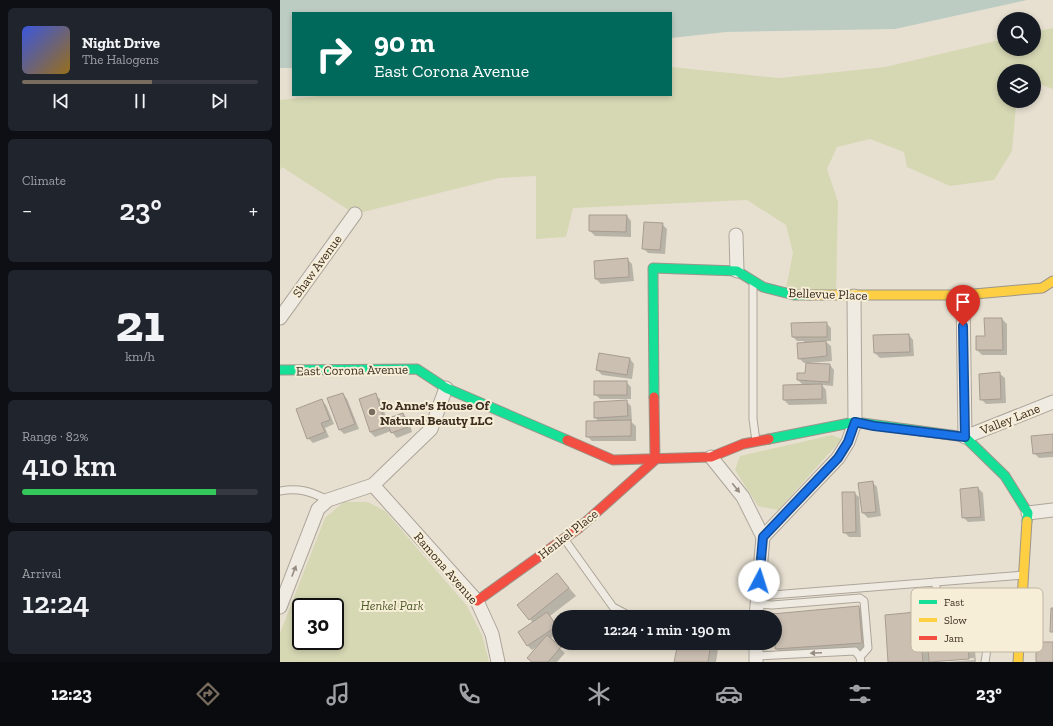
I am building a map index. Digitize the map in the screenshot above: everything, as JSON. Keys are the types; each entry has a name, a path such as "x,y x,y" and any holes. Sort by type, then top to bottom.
{"street":[{"name":"Shaw Avenue","path":"280,318 355,214"},
{"path":"655,460 653,268 737,271 736,235"},
{"name":"Bellevue Place","path":"737,271 763,287 794,295 963,295 1042,288 1053,281"},
{"name":"Valley Lane","path":"963,295 965,437 1053,402"},
{"path":"763,537 838,458 848,442 855,422 854,296"},
{"name":"East Corona Avenue","path":"280,370 417,369 446,388 613,460 655,460 711,457 743,444 855,422 874,426 965,437"},
{"path":"280,607 318,509 328,500 373,485 431,428 446,388"},
{"path":"965,437 1005,476 1028,513 1023,588"},
{"path":"711,457 743,497 763,537 757,608"},
{"name":"Henkel Place","path":"477,601 579,528 655,460"},
{"name":"Ramona Avenue","path":"373,485 477,601 492,634 498,662"},
{"path":"1028,513 1053,510"},
{"path":"1018,662 1019,652"}],"lane":[{"path":"753,282 753,419 756,441"},
{"path":"280,491 293,488 310,491 328,500"},
{"path":"564,539 613,607 619,610"},
{"path":"757,608 936,582 1024,575"},
{"path":"936,582 936,588"},
{"path":"756,654 859,657 868,648 864,601 860,598 757,608"},
{"path":"985,662 987,652"}],"green space":[{"path":"1053,28 1053,89 1041,84 1041,64 997,64 997,108 1016,108 1012,151 994,180 950,186 907,167 904,152 870,139 837,147 827,169 838,202 836,296 785,293 793,253 786,225 747,200 573,208 566,237 536,239 536,176 499,178 355,214 282,167 280,170 280,100 318,96 672,96 672,67 780,78 885,67 997,41 997,56 1041,56 1041,31"},
{"path":"832,435 842,439 778,510 758,506 735,470 740,456"},
{"name":"Henkel Park","path":"344,502 368,502 385,511 467,606 482,635 489,662 280,662 280,633 292,602 292,650 344,650 344,598 294,598 325,518"}],"shaded area":[{"path":"280,0 1027,0 895,29 726,32 672,38 672,12 292,12 292,68 280,68"}],"building":[{"path":"589,215 627,215 626,232 589,231"},
{"path":"644,222 663,223 660,250 642,249"},
{"path":"628,258 629,277 595,279 594,261"},
{"path":"984,318 1002,318 1003,350 976,350 976,336 985,336"},
{"path":"827,322 827,337 792,337 791,323"},
{"path":"909,334 910,352 874,353 873,335"},
{"path":"826,341 827,356 798,359 797,343"},
{"path":"599,353 630,358 627,375 596,370"},
{"path":"806,363 830,364 829,382 797,380 797,373 805,373"},
{"path":"1000,372 1001,399 980,400 979,374"},
{"path":"594,381 627,381 627,395 594,395"},
{"path":"822,384 822,399 783,400 783,385"},
{"path":"343,393 355,424 339,430 327,398"},
{"path":"376,393 386,427 370,432 359,399"},
{"path":"322,399 330,420 321,423 325,432 307,439 296,409"},
{"path":"627,400 628,416 594,418 594,402"},
{"path":"403,413 408,427 391,433 386,419"},
{"path":"631,420 631,436 586,437 586,421"},
{"path":"1053,434 1053,452 1033,454 1031,436"},
{"path":"873,481 876,512 862,513 858,483"},
{"path":"978,487 981,517 962,518 960,489"},
{"path":"842,492 855,492 856,532 843,533"},
{"path":"557,573 569,588 529,620 517,605"},
{"path":"859,606 862,643 782,649 782,613"},
{"path":"1051,608 1053,608 1053,632 1050,632"},
{"path":"547,612 552,619 552,629 527,646 518,632"},
{"path":"911,613 911,652 922,652 923,662 888,662 885,615"},
{"path":"547,635 552,639 552,650 558,650 548,662 532,662 527,658"},
{"path":"1043,642 1053,642 1053,662 1036,662 1036,652 1043,652"},
{"path":"677,650 710,650 708,662 674,662"},
{"path":"928,652 969,652 969,659 929,662"}],"traffic: fast":[{"path":"654,397 653,268 737,271 763,287 794,295 809,295"},
{"path":"280,370 417,369 446,388 567,440"},
{"path":"769,439 855,422 965,437 1005,476 1028,513 1027,521"}],"traffic: slow":[{"path":"809,295 963,295 1042,288 1053,281"},
{"path":"1023,588 1027,521"},
{"path":"1018,662 1019,652"}],"traffic: jam":[{"path":"477,601 579,528 655,460 654,397"},
{"path":"567,440 613,460 711,457 743,444 769,439"}],"place":[{"name":"Jo Anne's House Of Natural Beauty LLC","path":"372,412"}],"route":[{"path":"759,581 763,537 838,458 852,434 855,422 874,426 965,437 963,326"}]}
